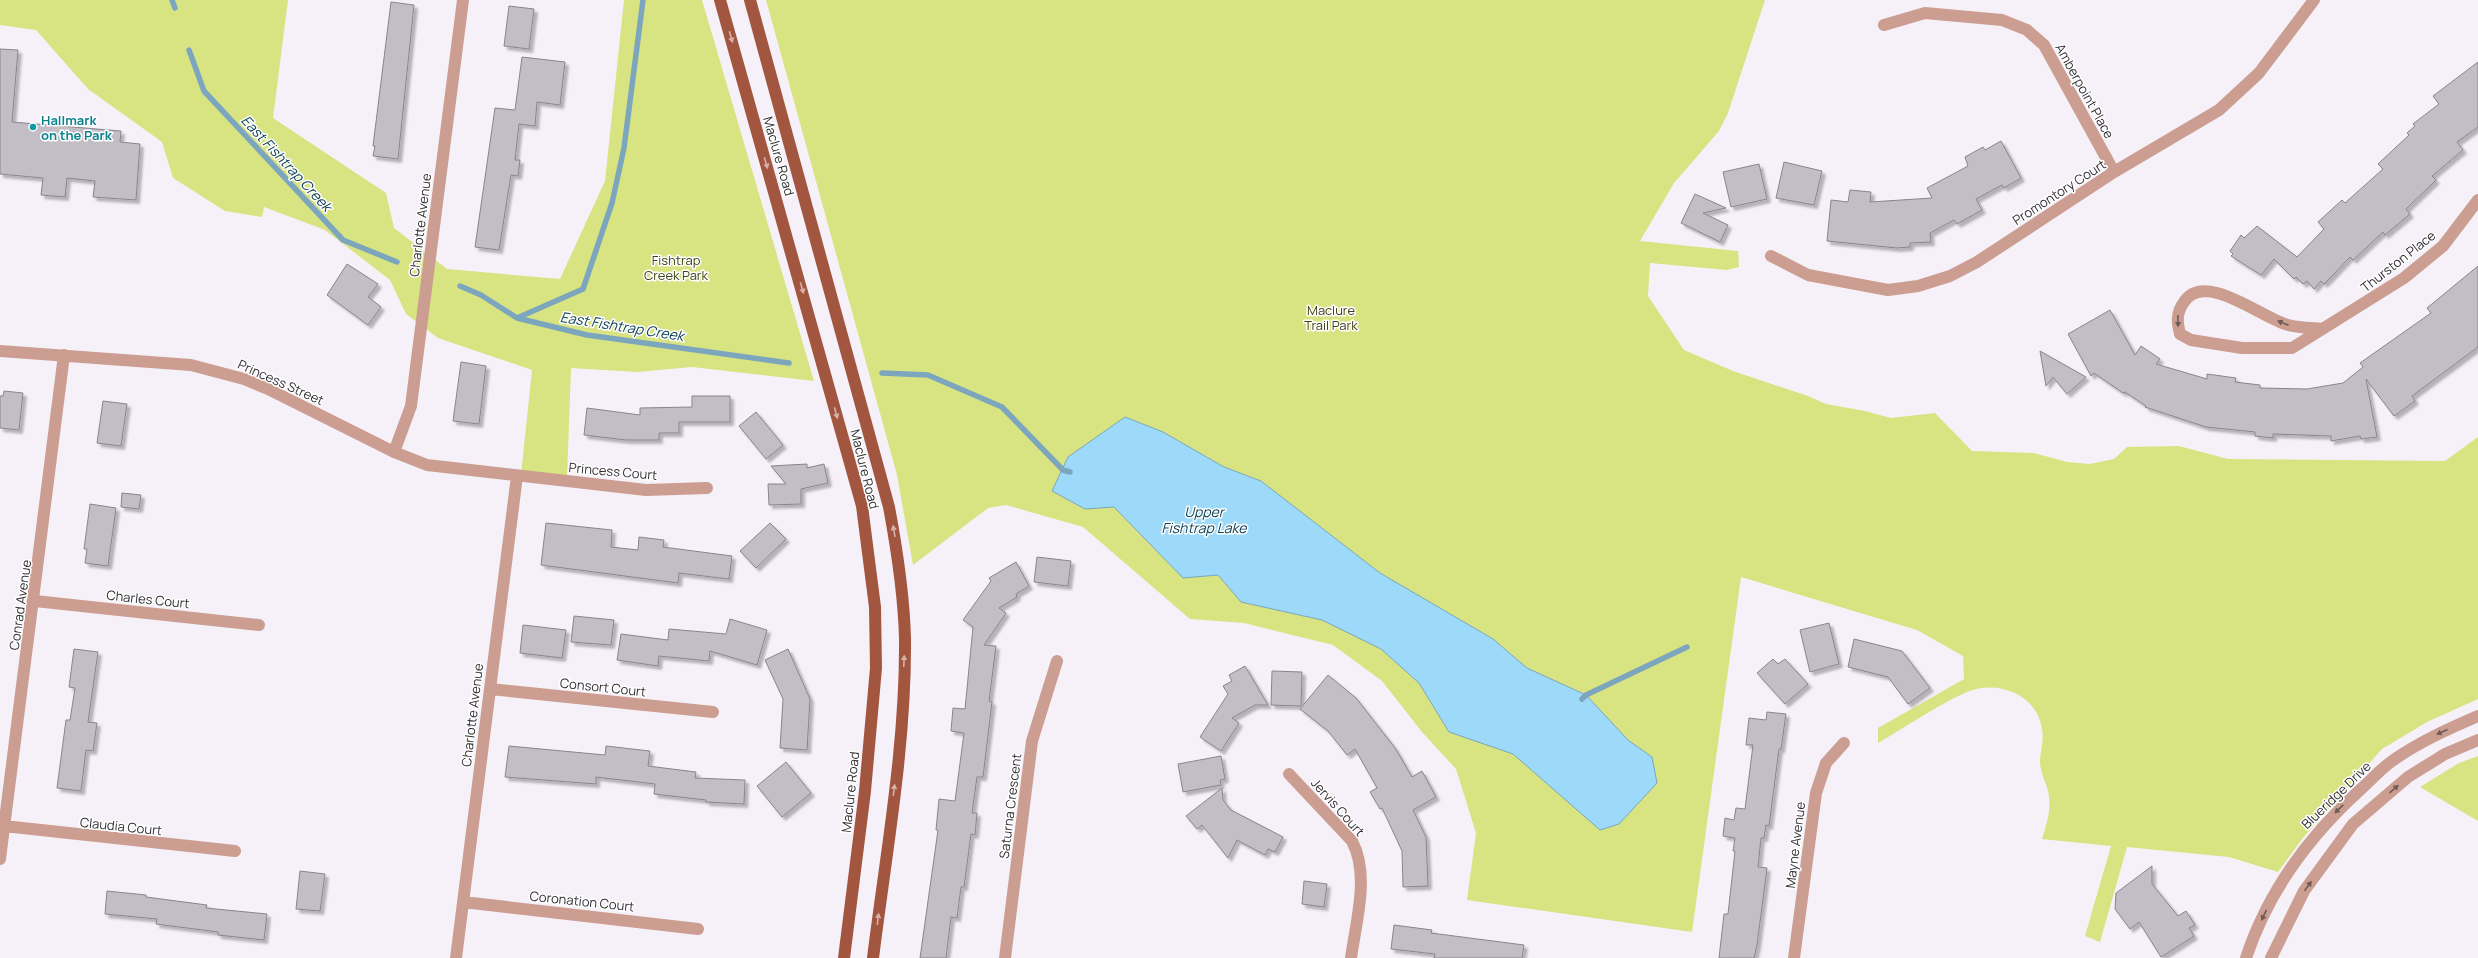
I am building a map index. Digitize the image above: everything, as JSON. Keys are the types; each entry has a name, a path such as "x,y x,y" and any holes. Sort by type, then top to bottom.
{"main road":[{"name":"Maclure Road","path":"720,0 862,506 875,607 876,668 865,791 844,958"},
{"name":"Maclure Road","path":"750,0 887,499 900,573 905,639 902,714 873,958"}],"street":[{"name":"Charlotte Avenue","path":"394,452 411,406 463,0"},
{"name":"Promontory Court","path":"1771,256 1808,275 1863,287 1888,290 1918,286 1950,276 1977,262 2114,172 2220,110 2259,73 2311,1"},
{"name":"Amberpoint Place","path":"1884,25 1925,13 2002,20 2027,30 2044,45 2114,172"},
{"name":"Thurston Place","path":"2322,329 2287,325 2220,293 2208,291 2196,294 2185,300 2179,311 2177,322 2180,334 2191,340 2242,348 2292,348 2370,301 2443,246 2478,200"},
{"name":"Princess Street","path":"0,351 190,365 218,371 268,389 394,452 427,465 517,476"},
{"name":"Conrad Avenue","path":"0,859 35,601 64,355"},
{"name":"Charlotte Avenue","path":"456,958 517,476"},
{"name":"Princess Court","path":"517,476 646,490 707,488"},
{"name":"Charles Court","path":"35,601 259,625"},
{"name":"Saturna Crescent","path":"1005,958 1032,741 1057,661"},
{"name":"Consort Court","path":"490,689 713,712"},
{"name":"Blueridge Drive","path":"2246,958 2265,912 2283,879 2308,843 2337,811 2391,762 2434,735 2478,716"},
{"path":"2271,958 2304,892 2353,824 2408,777 2445,754 2478,740"},
{"name":"Mayne Avenue","path":"1794,958 1816,793 1826,763 1844,743"},
{"name":"Jervis Court","path":"1289,774 1352,841 1357,851 1361,871 1351,958"},
{"name":"Claudia Court","path":"4,826 235,851"},
{"name":"Coronation Court","path":"463,902 698,928"}],"green space":[{"name":"Fishtrap Creek Park","path":"0,0 288,0 273,118 386,193 394,228 447,269 560,279 605,181 624,0 702,0 814,381 692,367 637,372 571,368 567,478 521,475 532,370 438,338 406,314 390,280 325,230 264,207 262,217 225,211 173,178 162,142 88,89 36,30 0,25"},
{"name":"Maclure Trail Park","path":"766,0 1765,0 1728,113 1719,131 1674,183 1640,241 1738,251 1739,267 1727,270 1650,263 1648,296 1684,350 1733,371 1808,396 1826,404 1865,411 1891,418 1935,413 1972,451 2034,453 2067,462 2090,464 2114,459 2127,447 2179,446 2228,459 2445,461 2478,437 2478,699 2427,722 2382,749 2302,839 2278,872 2229,857 2127,847 2100,942 2085,936 2111,846 2042,839 2048,818 2049,803 2048,792 2040,764 2043,733 2039,717 2033,707 2025,699 2015,693 2003,689 1979,688 1944,703 1878,743 1878,728 1964,679 1963,656 1917,630 1741,577 1692,932 1467,900 1476,833 1456,769 1422,732 1382,681 1333,645 1244,623 1190,619 1083,527 1006,505 988,508 913,565 897,475"},
{"path":"2478,756 2478,821 2420,787 2459,763"}],"water":[{"name":"Upper Fishtrap Lake","path":"1125,417 1163,432 1224,467 1261,481 1380,573 1493,639 1527,668 1586,695 1628,740 1652,757 1657,783 1619,824 1600,830 1513,754 1449,732 1419,683 1381,649 1322,620 1241,602 1218,575 1183,578 1114,507 1085,509 1052,491 1068,457"}],"building":[{"path":"391,2 414,5 398,159 373,156"},
{"path":"509,6 534,9 529,49 504,46"},
{"name":"Hallmark on the Park","path":"0,49 18,50 12,122 121,131 120,142 140,144 136,200 93,197 95,181 67,178 65,197 41,195 43,178 0,174"},
{"path":"522,57 565,62 560,105 537,102 535,126 519,124 515,160 520,160 518,176 511,175 499,250 475,247 495,108 515,110"},
{"path":"2478,62 2478,127 2457,142 2463,150 2432,176 2436,180 2406,209 2410,214 2385,235 2383,232 2353,260 2350,257 2324,284 2321,281 2314,289 2307,281 2303,284 2296,277 2294,279 2274,259 2261,275 2231,256 2233,254 2230,251 2241,235 2244,238 2257,226 2297,257 2324,229 2318,222 2342,200 2345,203 2383,169 2378,164 2409,135 2407,133 2415,126 2413,124 2439,104 2433,96"},
{"path":"2001,141 2021,178 2004,188 2002,185 1976,199 1982,210 1957,224 1954,220 1930,233 1931,242 1910,243 1910,247 1897,248 1827,241 1831,200 1848,202 1850,190 1871,192 1870,202 1932,198 1927,188 1968,166 1965,157 1983,147 1985,150"},
{"path":"1784,162 1822,171 1814,205 1776,198"},
{"path":"1759,164 1767,199 1731,207 1723,172"},
{"path":"1695,194 1726,208 1703,213 1728,225 1720,242 1681,223"},
{"path":"347,264 378,284 368,297 381,307 368,325 327,295"},
{"path":"2478,266 2478,347 2412,396 2415,401 2394,416 2366,379 2377,437 2361,439 2360,436 2331,441 2331,436 2273,434 2273,438 2255,436 2255,432 2206,427 2145,407 2146,406 2125,392 2123,393 2094,373 2091,376 2068,334 2110,310 2135,355 2141,346 2160,359 2156,364 2207,379 2207,374 2236,378 2235,382 2260,385 2260,388 2307,389 2343,383 2363,367 2360,363 2431,313 2427,308"},
{"path":"2040,351 2086,377 2067,394 2053,377 2046,386"},
{"path":"461,362 486,366 479,424 453,421"},
{"path":"4,391 23,393 19,430 0,428 0,396 3,396"},
{"path":"692,396 730,396 730,422 679,422 679,433 659,433 659,440 626,440 584,435 587,408 640,415 640,408 692,407"},
{"path":"103,401 127,404 121,446 97,443"},
{"path":"756,412 783,445 766,459 739,426"},
{"path":"807,464 807,468 824,464 828,483 801,489 801,504 769,505 768,484 786,484 771,466"},
{"path":"122,493 141,495 139,509 121,507"},
{"path":"90,504 116,508 108,566 85,563 87,549 84,549"},
{"path":"546,523 612,530 611,547 638,550 639,537 664,540 663,547 732,556 729,579 679,573 678,583 541,565"},
{"path":"770,523 786,539 756,568 740,551"},
{"path":"1037,557 1071,561 1068,586 1034,582"},
{"path":"1016,562 1029,586 1016,594 1017,597 999,608 1006,613 984,645 996,646 989,701 992,702 983,777 977,777 972,813 977,813 975,835 971,834 964,887 961,887 957,918 951,917 946,958 920,958 938,830 936,830 939,799 955,801 964,733 951,731 953,708 965,709 973,627 963,620 991,581 989,578"},
{"path":"574,616 614,620 611,645 571,642"},
{"path":"730,619 767,630 757,665 710,651 709,661 659,656 658,666 617,660 621,634 668,640 669,629 726,634"},
{"path":"1829,623 1839,664 1810,672 1800,630"},
{"path":"523,625 566,630 562,658 520,653"},
{"path":"1854,639 1902,651 1930,688 1908,704 1888,677 1848,667"},
{"path":"74,649 98,652 88,722 97,723 93,751 86,750 81,791 57,788 66,720 70,720 75,688 69,687"},
{"path":"788,649 810,699 807,750 780,748 783,699 765,660"},
{"path":"1773,659 1778,664 1785,659 1808,684 1785,704 1757,673"},
{"path":"1245,666 1268,705 1255,705 1232,718 1239,723 1221,751 1200,737 1228,694 1223,686 1232,681 1229,675"},
{"path":"1272,671 1302,672 1301,706 1271,705"},
{"path":"1328,675 1356,698 1395,748 1412,777 1422,771 1436,797 1413,810 1426,837 1428,886 1403,887 1402,851 1382,808 1380,809 1370,792 1377,788 1355,749 1347,755 1328,731 1300,709"},
{"path":"1767,712 1786,714 1781,749 1779,749 1769,826 1766,825 1764,838 1761,838 1758,867 1767,868 1757,945 1754,958 1719,958 1724,914 1728,914 1735,851 1733,851 1735,838 1723,836 1725,818 1734,820 1736,808 1745,809 1753,745 1746,745 1749,718 1766,720"},
{"path":"509,746 605,755 606,746 650,751 648,766 696,772 695,778 745,780 744,804 706,802 706,800 654,794 655,784 596,777 596,784 505,777"},
{"path":"1221,756 1225,779 1220,780 1221,785 1183,792 1178,764"},
{"path":"786,762 811,793 782,817 757,786"},
{"path":"1222,788 1223,800 1231,810 1283,837 1275,852 1268,849 1265,855 1237,840 1228,858 1202,825 1197,829 1186,816"},
{"path":"2152,866 2152,884 2178,916 2186,911 2195,925 2189,928 2194,936 2161,957 2139,922 2130,929 2115,909 2116,893"},
{"path":"300,871 325,874 320,911 296,909"},
{"path":"1304,881 1327,884 1324,907 1302,904"},
{"path":"107,891 146,895 146,897 207,905 206,908 267,914 264,940 218,935 218,932 156,924 157,919 105,914"},
{"path":"1394,925 1432,930 1431,933 1524,945 1522,958 1434,958 1435,954 1391,949"}],"waterway":[{"name":"East Fishtrap Creek","path":"172,0 175,8"},
{"path":"517,318 583,289 612,203 624,148 643,0"},
{"name":"East Fishtrap Creek","path":"189,50 204,91 343,240 397,262"},
{"name":"East Fishtrap Creek","path":"460,286 481,295 517,318 587,335 789,363"},
{"name":"East Fishtrap Creek","path":"882,373 928,375 1002,407 1063,470 1070,472"},
{"path":"1582,699 1586,695 1687,647"}],"place":[{"name":"Hallmark on the Park","path":"33,127"}]}
